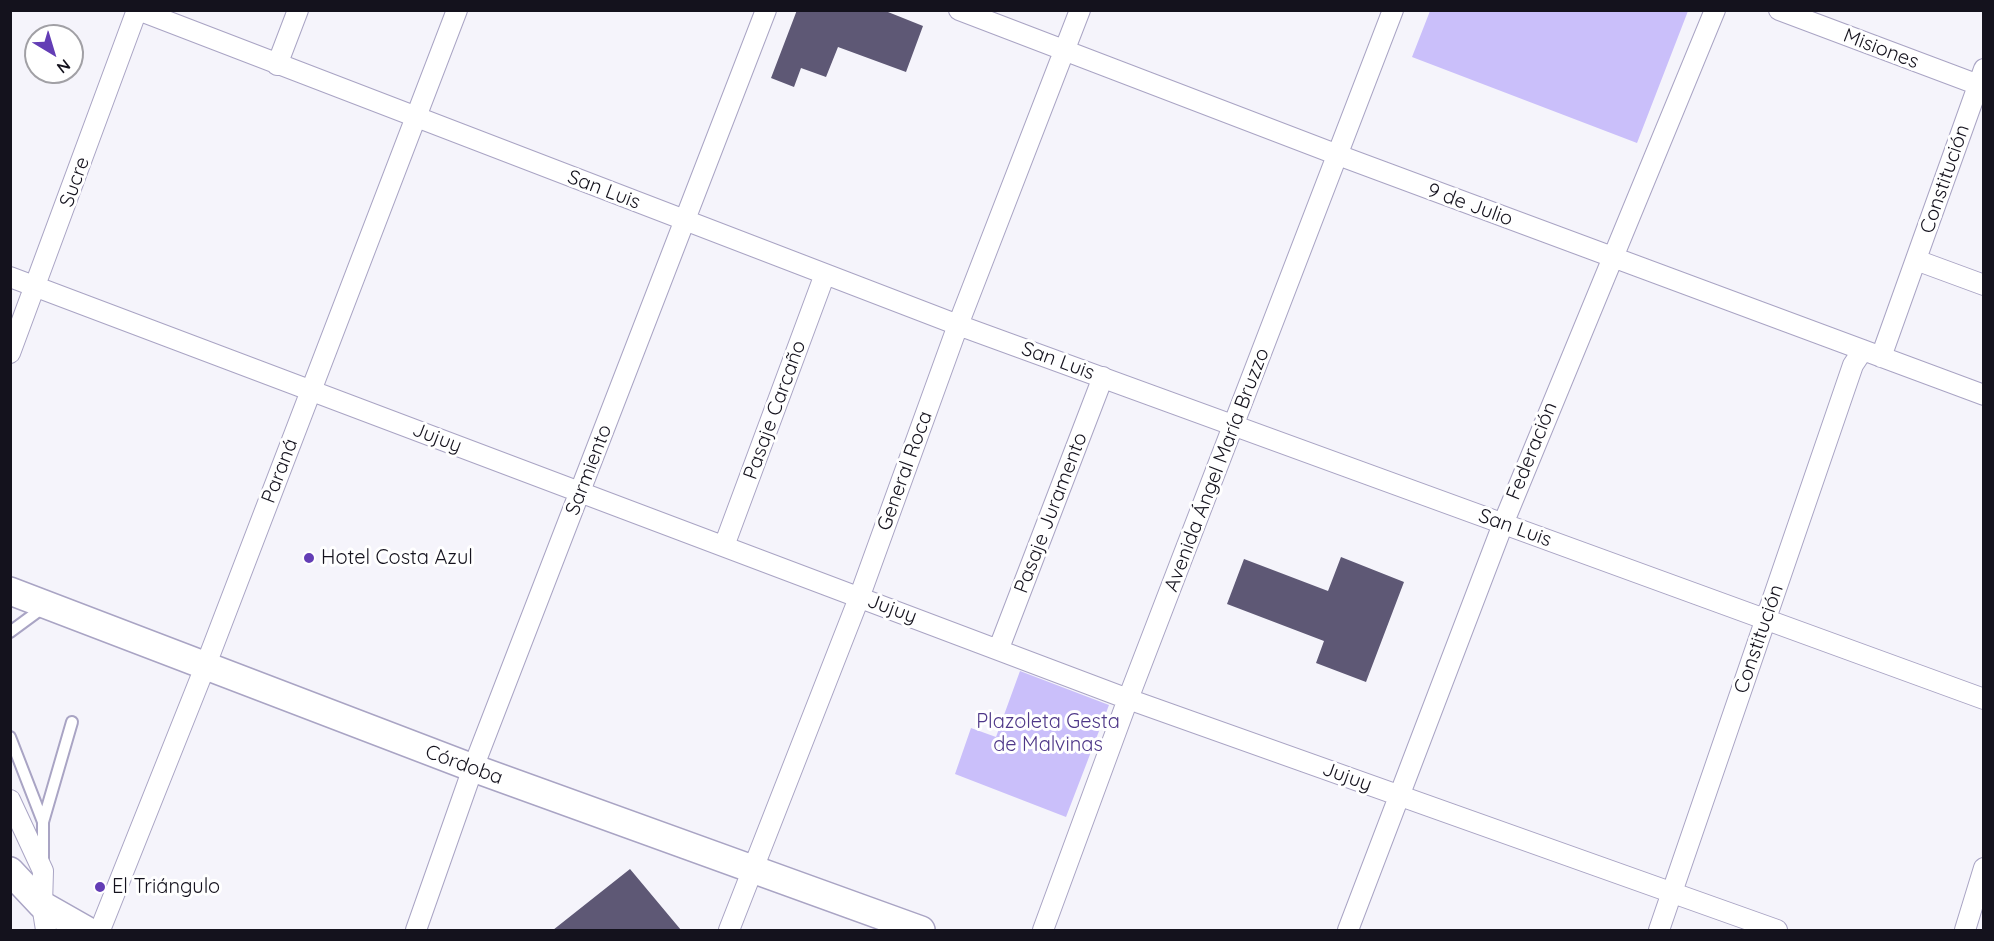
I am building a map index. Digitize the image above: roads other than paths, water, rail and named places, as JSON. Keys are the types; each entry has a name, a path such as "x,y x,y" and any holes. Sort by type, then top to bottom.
{"street":[{"name":"San Luis","path":"137,10 958,325 1234,428 1983,699"},
{"name":"Sucre","path":"10,353 37,286 137,10"},
{"path":"276,65 298,10"},
{"name":"Paraná","path":"100,930 205,667 418,119 458,10"},
{"name":"Sarmiento","path":"416,930 473,768 766,10"},
{"name":"9 de Julio","path":"959,10 1338,156 1983,395"},
{"name":"General Roca","path":"729,930 859,597 958,325 1080,10"},
{"name":"Federación","path":"1348,930 1503,524 1715,10"},
{"name":"Misiones","path":"1779,10 1982,81"},
{"name":"Avenida Ángel María Bruzzo","path":"1043,930 1128,699 1338,156 1388,12"},
{"name":"Constitución","path":"1659,930 1853,365 1872,353 1916,260 1982,81"},
{"path":"1916,260 1983,285"},
{"name":"Pasaje Carcaño","path":"724,546 825,274"},
{"name":"Jujuy","path":"10,277 999,648 1128,699 1777,930"},
{"name":"Pasaje Juramento","path":"999,648 1102,377"},
{"name":"Córdoba","path":"10,591 473,768 752,871 921,930"},
{"path":"10,800 43,871 44,918"},
{"path":"1965,930 1983,868"},
{"path":"10,871 44,918 86,930"}],"lane":[{"path":"10,632 47,604"},
{"path":"43,871 43,822 72,722"},
{"path":"10,737 43,822"}],"place":[{"name":"Hotel Costa Azul","path":"309,558"},
{"name":"El Triángulo","path":"100,887"}],"park label":[{"name":"Plazoleta Gesta de Malvinas","path":"1048,734"}]}
